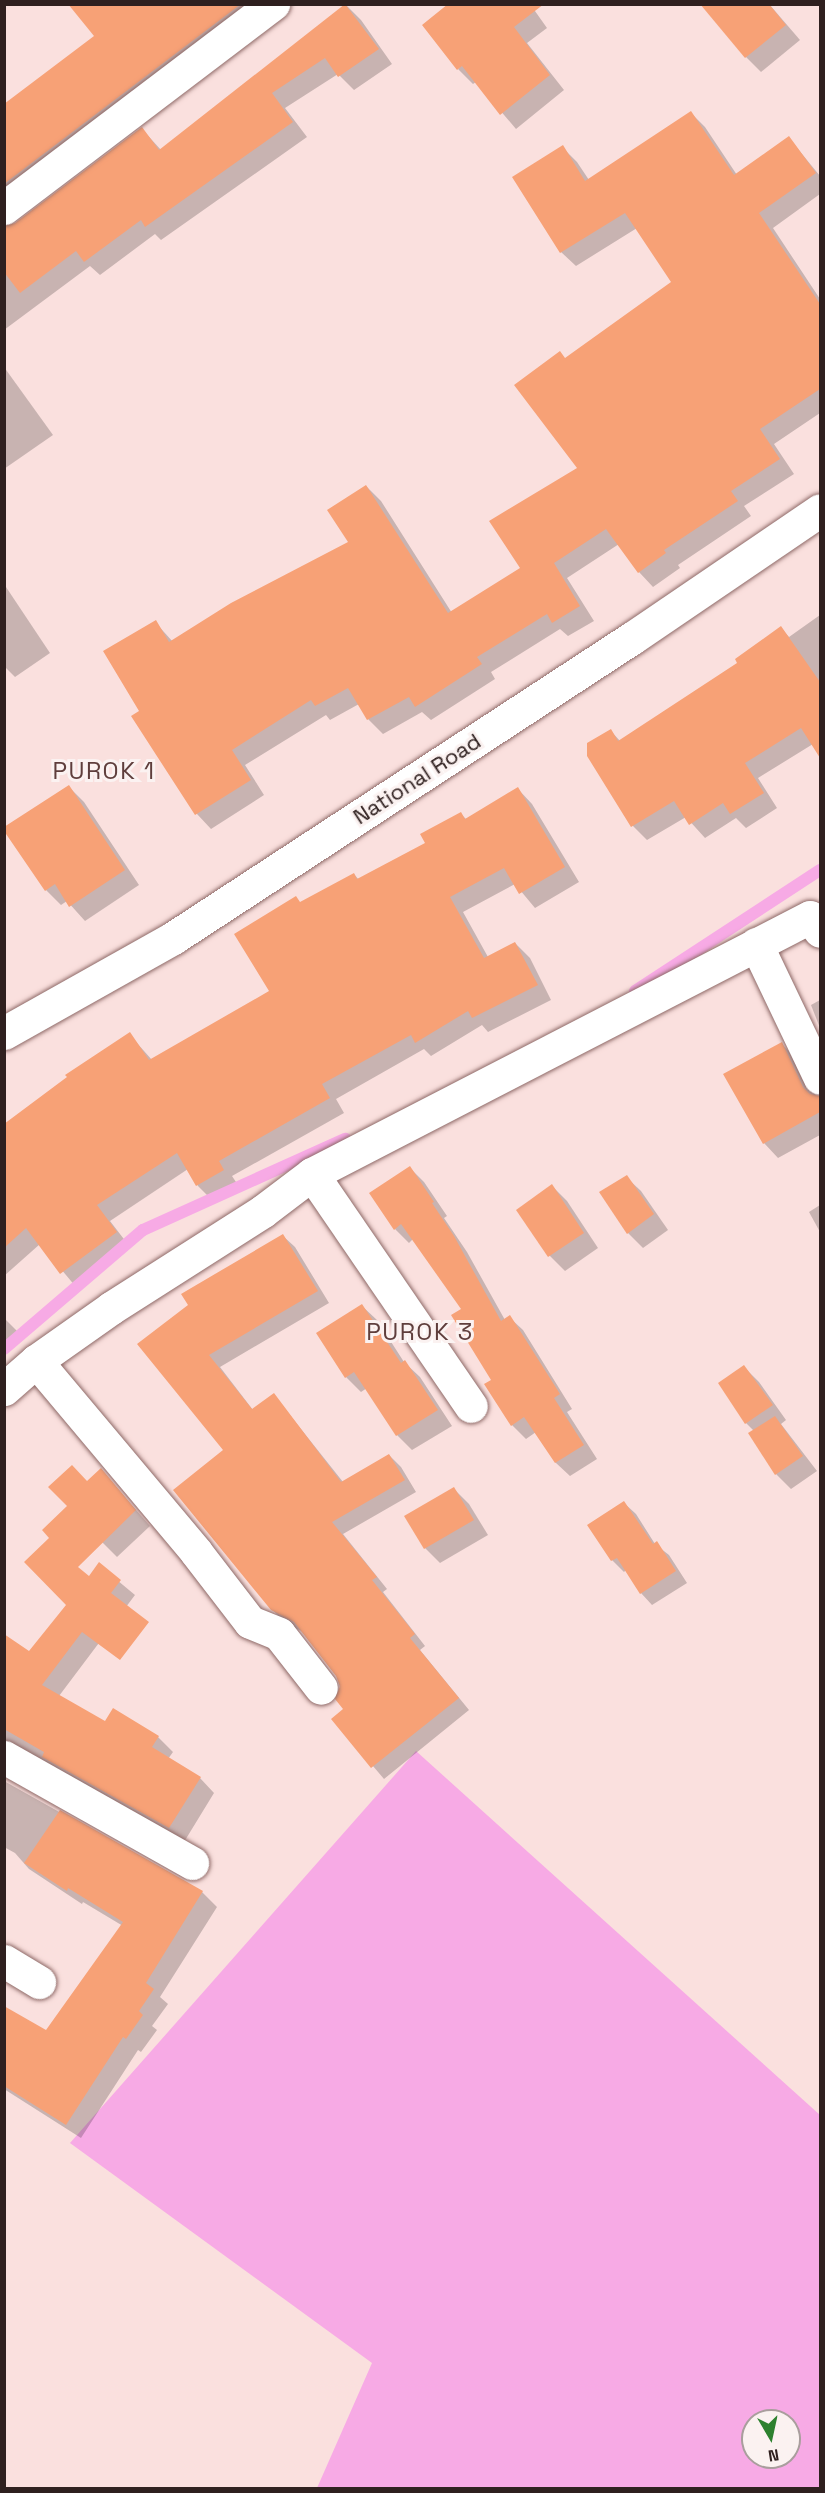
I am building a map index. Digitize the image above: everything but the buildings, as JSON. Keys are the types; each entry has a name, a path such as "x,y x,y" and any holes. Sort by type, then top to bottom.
{"street":[{"path":"4,208 273,4"},
{"name":"National Road","path":"4,1033 173,938 632,638 820,510"},
{"path":"4,1389 36,1361 111,1308 263,1211 312,1174 810,917 820,931"},
{"path":"756,944 820,1078"},
{"path":"312,1174 471,1406"},
{"path":"36,1361 196,1552 250,1622 279,1634 321,1688"},
{"path":"4,1757 192,1863"},
{"path":"4,1961 39,1982"}],"shaded area":[{"path":"416,1751 820,2115 820,2488 317,2488 372,2363 70,2143"}],"waterway":[{"path":"635,991 820,870"},
{"path":"4,1349 143,1230 345,1139"}],"district":[{"name":"PUROK 1","path":"104,771"},
{"name":"PUROK 3","path":"420,1332"}]}
